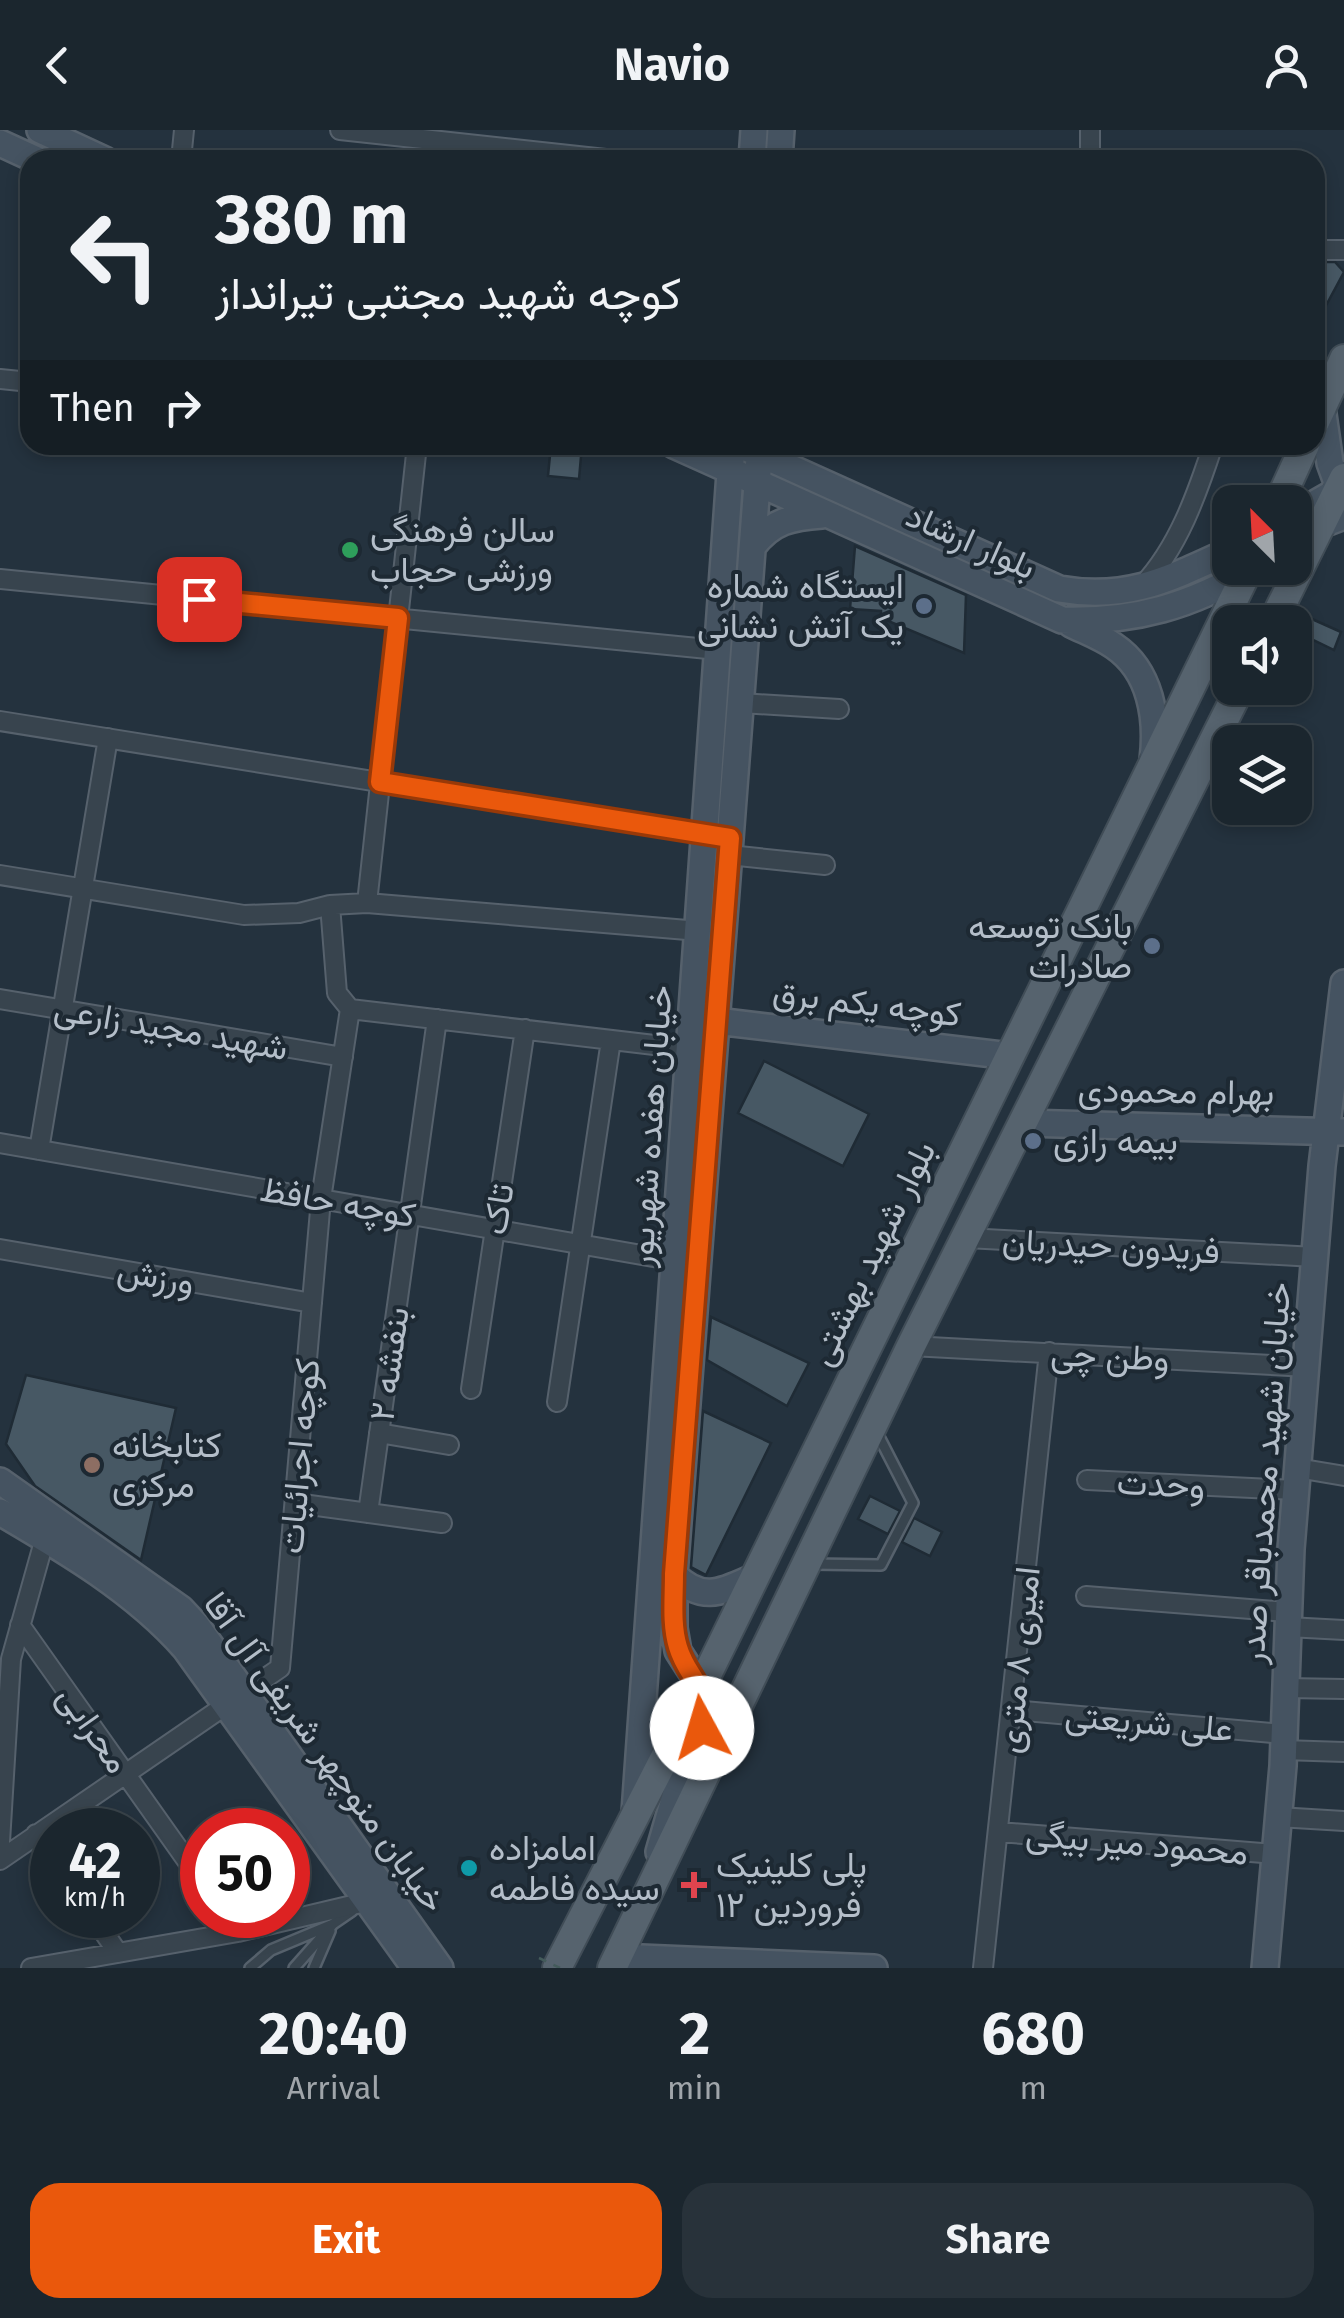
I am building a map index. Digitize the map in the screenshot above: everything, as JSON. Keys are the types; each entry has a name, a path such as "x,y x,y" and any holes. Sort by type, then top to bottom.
{"main road":[{"path":"40,130 83,150"},
{"path":"1325,396 1344,358"},
{"path":"1282,605 1340,497 1325,444"},
{"name":"خیابان هفده شهریور","path":"636,1812 698,932 721,843 740,702 758,482 754,455"},
{"name":"بلوار ارشاد","path":"768,455 1059,589 1092,594 1212,571"},
{"path":"1287,485 1300,455"},
{"name":"بلوار ارشاد","path":"732,458 758,482 1062,620 1116,620 1160,610 1212,582"},
{"name":"خیابان هفده شهریور","path":"701,1687 678,1650 674,1574 716,1021 721,843 718,650 732,458"},
{"path":"1312,508 1340,497"},
{"path":"1312,525 1340,497"},
{"path":"753,546 765,530 778,522 797,516 826,515"},
{"path":"931,561 943,536"},
{"name":"بلوار شهید بهشتی","path":"552,1965 701,1687 1196,676 1236,585"},
{"path":"1062,620 1116,646 1144,680 1153,708 1156,738 1152,765"},
{"path":"1196,676 1212,679"},
{"path":"874,1968 615,1962 912,1346 1232,705"},
{"name":"خیابان شهید محمدباقر صدر","path":"1265,1968 1284,1742 1296,1479 1315,1256 1335,1131 1344,983"},
{"name":"کوچه یکم برق","path":"716,1021 1010,1056"},
{"name":"بهرام محمودی","path":"1024,1123 1335,1131"},
{"path":"0,1472 39,1509"},
{"name":"خیابان منوچهر شریفی آل آقا","path":"0,1482 196,1624 232,1698 365,1902 415,1968"},
{"name":"خیابان منوچهر شریفی آل آقا","path":"0,1512 45,1538 163,1622 232,1698 440,1968"},
{"path":"0,1527 45,1538"},
{"path":"674,1574 689,1589 704,1593 722,1592 755,1578"},
{"path":"645,1902 678,1786 702,1728 705,1715 701,1687"}],"street":[{"path":"340,130 523,150"},
{"path":"367,902 415,455"},
{"path":"1139,588 1156,571 1196,498 1210,455"},
{"path":"0,579 718,650"},
{"path":"740,702 839,709"},
{"path":"0,721 380,782 825,865"},
{"path":"39,1150 108,738"},
{"path":"0,874 244,914 299,913 367,902 698,932"},
{"path":"330,905 337,993 350,1008 688,1049"},
{"name":"شهید مجید زارعی","path":"0,999 342,1056"},
{"name":"کوچه اجرائیات","path":"232,1698 280,1668 321,1199 350,1008"},
{"name":"بنفشه ۲","path":"368,1513 437,1019"},
{"name":"تاک","path":"471,1390 525,1029"},
{"path":"558,1402 611,1040"},
{"name":"کوچه حافظ","path":"0,1143 676,1261"},
{"name":"فریدون حیدریان","path":"967,1238 1315,1256"},
{"name":"ورزش","path":"0,1250 312,1304"},
{"name":"وطن چی","path":"912,1346 1308,1368"},
{"name":"امیری ۸ متری","path":"983,1968 1049,1352"},
{"path":"379,1433 449,1445"},
{"name":"وحدت","path":"1087,1480 1344,1476"},
{"path":"295,1504 442,1523"},
{"path":"0,1842 11,1659 45,1538"},
{"path":"1086,1596 1344,1630"},
{"name":"محرابی","path":"20,1625 180,1851"},
{"path":"1286,1688 1344,1689"},
{"path":"73,1808 232,1698"},
{"name":"علی شریعتی","path":"1013,1710 1344,1752"},
{"path":"1278,1818 1344,1821"},
{"name":"محمود میر بیگی","path":"998,1832 1275,1854"},
{"path":"0,1860 30,1838"},
{"path":"310,1915 365,1902"},
{"path":"108,1938 118,1953"},
{"path":"30,1968 204,1938"}],"lane":[{"path":"809,1564 881,1565 913,1503 874,1428"},
{"path":"294,1968 334,1924 365,1902"},
{"path":"316,1967 334,1924"},
{"path":"250,1968 271,1950 334,1924"}],"building":[{"path":"1325,262 1335,262 1344,272 1325,307"},
{"path":"550,455 581,455 579,479 548,476"},
{"name":"ایستگاه شماره یک آتش نشانی","path":"855,546 966,595 964,653 881,618 881,611 850,609"},
{"path":"1312,619 1341,632 1334,650 1312,639"},
{"path":"764,1061 869,1114 843,1166 738,1113"},
{"path":"711,1317 809,1363 787,1406 707,1360"},
{"name":"کتابخانه مرکزی","path":"26,1375 176,1408 141,1560 35,1486 6,1444"},
{"path":"703,1411 771,1443 706,1575 691,1567"},
{"path":"870,1496 900,1511 888,1534 858,1519"},
{"path":"914,1518 942,1532 930,1556 902,1542"},
{"name":"امامزاده سیده فاطمه","path":"460,1858 479,1859 478,1877 459,1876"}],"place":[{"name":"سالن فرهنگی ورزشی حجاب","path":"350,550"},
{"name":"ایستگاه شماره یک آتش نشانی","path":"924,606"},
{"name":"بانک توسعه صادرات","path":"1152,946"},
{"name":"بیمه رازی","path":"1033,1141"},
{"name":"کتابخانه مرکزی","path":"92,1465"},
{"name":"امامزاده سیده فاطمه","path":"469,1868"},
{"name":"پلی کلینیک ۱۲ فروردین","path":"694,1885"}],"route":[{"path":"199,599 398,618 380,782 730,838 674,1574 678,1650 701,1687 705,1715 702,1728"}]}
